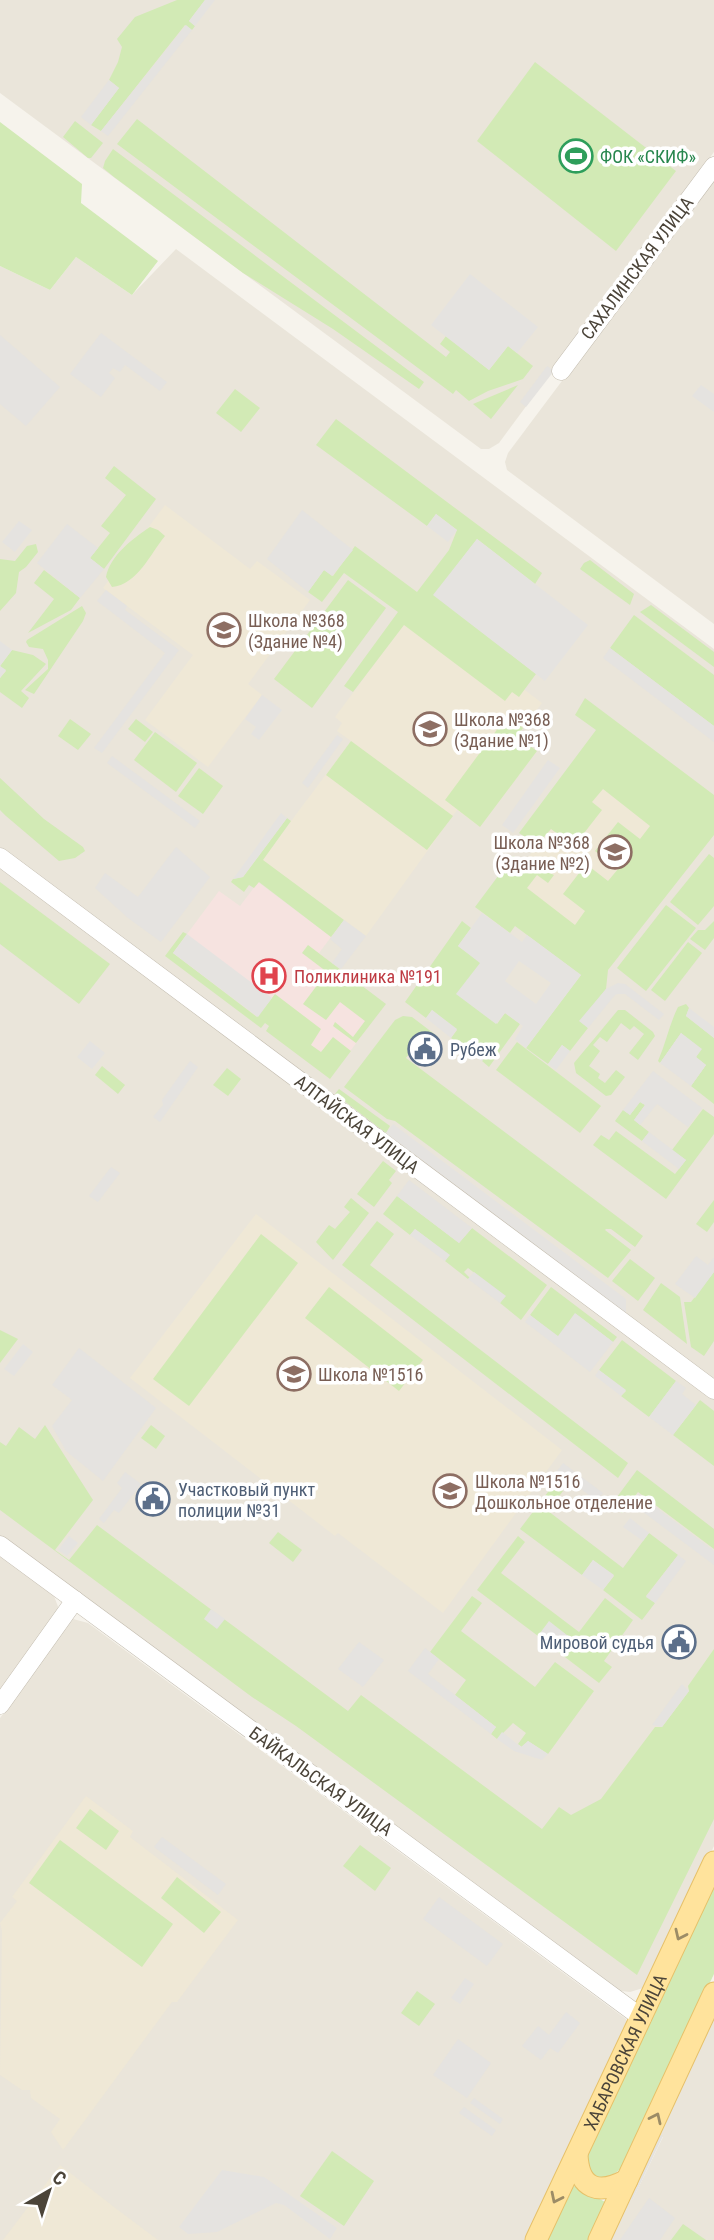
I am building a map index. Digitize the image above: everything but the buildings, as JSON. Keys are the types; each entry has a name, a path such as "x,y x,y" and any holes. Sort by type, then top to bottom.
{"main road":[{"name":"ХАБАРОВСКАЯ УЛИЦА","path":"536,2240 714,1862"},
{"path":"599,2240 714,1993"},
{"path":"577,2155 578,2172 587,2183 600,2189 612,2188 627,2180"}],"street":[{"name":"САХАЛИНСКАЯ УЛИЦА","path":"561,371 714,166"},
{"name":"АЛТАЙСКАЯ УЛИЦА","path":"0,857 714,1390"},
{"name":"БАЙКАЛЬСКАЯ УЛИЦА","path":"0,1545 642,2018"},
{"path":"0,1705 75,1600"}],"shaded area":[{"path":"0,0 714,0 714,152 499,443 489,449 481,449 0,93"},
{"path":"205,0 215,0 195,26 189,21"},
{"path":"186,25 192,30 108,136 101,131"},
{"path":"109,80 119,88 91,125 81,117"},
{"path":"714,178 714,624 507,470 505,462 508,453"},
{"path":"176,249 714,649 714,1380 0,847 0,266 50,290 76,257 132,295"},
{"path":"470,274 538,327 517,353 508,346 489,370 431,325"},
{"path":"101,333 167,382 160,391 125,365 120,372 113,368 109,373 115,378 101,397 70,374"},
{"path":"0,335 60,387 26,426 0,404"},
{"path":"547,366 554,371 526,407 520,402"},
{"path":"701,385 714,394 714,412 692,396"},
{"name":"Школа №368 (Здание №4)","path":"165,505 250,569 257,561 310,600 248,684 262,695 208,767 145,720 193,655 103,588"},
{"path":"302,510 353,550 332,576 324,570 308,592 267,559"},
{"path":"436,514 457,530 448,542 427,526"},
{"path":"19,521 32,530 15,552 2,542"},
{"path":"67,524 98,548 90,558 104,569 80,598 37,563"},
{"path":"477,539 588,625 545,681 433,595"},
{"path":"106,590 127,606 125,610 179,650 102,753 94,748 165,653 97,601"},
{"name":"Школа №368 (Здание №1)","path":"416,608 542,703 517,736 537,751 480,827 457,810 366,936 262,860 351,741 337,731 342,723 335,717"},
{"path":"0,641 12,650 0,666"},
{"path":"610,648 714,726 714,742 603,658"},
{"path":"0,666 6,670 0,678"},
{"path":"262,695 282,710 259,740 251,734 256,727 245,719"},
{"path":"337,735 343,739 308,788 302,783"},
{"name":"Школа №368 (Здание №2)","path":"603,737 714,819 608,970 504,890 535,848 526,840"},
{"path":"112,756 200,821 195,828 107,763"},
{"path":"548,760 560,768 513,833 502,825"},
{"path":"281,813 287,818 243,877 233,879"},
{"path":"176,847 210,877 161,942 128,918 95,888 105,873 138,897"},
{"path":"0,868 714,1399 714,1846 654,1975 643,1988 630,1992 612,1987 0,1536"},
{"name":"Поликлиника №191","path":"258,882 331,937 319,953 339,969 374,1019 334,1073 173,953 219,891 240,906"},
{"path":"482,913 522,942 527,935 581,975 526,1048 515,1039 523,1026 505,1013 496,1024 456,994 480,963 458,946","holes":["519,961 551,983 536,1004 505,981"]},
{"path":"344,920 366,936 341,969 332,963 342,949 330,939"},
{"path":"187,934 272,998 258,1017 173,953"},
{"path":"618,983 625,984 664,1014 659,1020 625,994 618,994 588,1028 579,1021 606,989"},
{"path":"689,1008 714,1027 714,1038 686,1016"},
{"path":"432,1010 457,1029 451,1038 426,1018"},
{"path":"681,1033 702,1049 696,1057 706,1065 691,1086 660,1063"},
{"path":"471,1040 488,1053 482,1061 465,1048"},
{"path":"90,1041 105,1053 92,1069 77,1057"},
{"path":"562,1045 570,1051 556,1070 548,1064"},
{"path":"190,1061 198,1067 160,1122 153,1117"},
{"path":"653,1071 702,1108 688,1127 657,1104 640,1125 634,1120 645,1105 640,1102 630,1115 623,1110"},
{"path":"393,1124 626,1299 626,1313 386,1133"},
{"path":"649,1132 686,1160 679,1169 642,1141"},
{"path":"111,1167 120,1173 98,1202 89,1196"},
{"path":"409,1180 472,1228 459,1243 397,1196"},
{"name":"Школа №1516","path":"256,1214 562,1450 443,1613 338,1533 335,1536 130,1378"},
{"path":"415,1229 450,1255 445,1261 410,1235"},
{"path":"696,1256 708,1265 714,1257 714,1272 695,1298 675,1284"},
{"path":"474,1272 506,1296 500,1303 468,1279"},
{"path":"575,1313 613,1342 590,1372 525,1322 530,1315 558,1336"},
{"path":"23,1344 33,1352 14,1376 4,1369"},
{"path":"79,1348 156,1408 103,1481 66,1451 52,1426 72,1400 52,1385"},
{"path":"599,1370 626,1390 621,1396 595,1376"},
{"path":"676,1381 686,1388 682,1394 696,1405 673,1435 649,1417"},
{"path":"563,1463 603,1493 597,1501 557,1471"},
{"path":"125,1472 141,1484 119,1513 114,1510 104,1523 99,1519 122,1488 117,1483"},
{"path":"638,1494 714,1551 714,1565 631,1503"},
{"path":"630,1518 649,1533 643,1541 623,1527"},
{"path":"69,1536 78,1543 67,1556 58,1550"},
{"path":"678,1555 686,1561 655,1603 646,1597"},
{"path":"0,1556 54,1596 60,1612 0,1691"},
{"path":"593,1560 614,1575 603,1590 582,1575"},
{"path":"211,1609 225,1619 217,1629 204,1619"},
{"path":"73,1619 88,1623 626,2019 628,2028 527,2240 0,2240 0,1718"},
{"path":"549,1621 568,1636 557,1651 538,1636"},
{"path":"359,1642 384,1660 363,1687 338,1669"},
{"path":"425,1648 439,1659 428,1674 496,1727 491,1734 408,1671"},
{"path":"682,1684 689,1691 662,1727 652,1725"},
{"path":"502,1732 521,1747 528,1741 548,1754 542,1760 514,1751 497,1739"},
{"path":"86,1796 133,1831 130,1837 238,1920 177,2002 172,2002 63,2150 51,2132 60,2119 31,2098 30,2090 22,2090 0,2075 0,1923 17,1901 12,1897"},
{"path":"162,1837 226,1884 218,1895 154,1847"},
{"path":"439,1897 503,1944 487,1966 423,1919"},
{"path":"465,1978 474,1984 460,2004 451,1998"},
{"path":"566,2012 580,2023 558,2053 550,2048 541,2060 522,2046 538,2026 549,2035"},
{"path":"714,2013 714,2240 608,2240 625,2200 633,2199 663,2137 657,2133"},
{"path":"458,2039 491,2063 467,2098 433,2075"},
{"path":"474,2098 503,2119 500,2124 470,2103"},
{"path":"464,2107 496,2130 492,2136 459,2113"},
{"path":"657,2133 663,2136 633,2199 625,2200"},
{"path":"60,2165 114,2207 158,2240 3,2240"},
{"path":"222,2170 264,2177 337,2228 330,2239 284,2205 276,2203 217,2232 188,2234 179,2227"},
{"path":"649,2198 675,2218 660,2240 620,2240"}],"green space":[{"path":"177,0 205,0 189,21 195,26 192,30 185,25 101,131 91,125 119,88 109,80 122,47 117,39 135,17"},
{"name":"ФОК «СКИФ»","path":"535,62 676,171 616,251 477,141"},
{"path":"137,119 446,357 450,352 440,344 446,336 489,370 508,346 533,366 523,379 469,401 456,390 453,394 117,144"},
{"path":"75,121 103,143 91,158 63,137"},
{"path":"0,122 82,184 81,203 158,261 132,295 76,257 50,290 0,266"},
{"path":"113,149 424,382 419,389 333,329 243,273 114,177 103,168"},
{"path":"518,385 491,419 473,404"},
{"path":"235,389 260,408 241,432 216,413"},
{"path":"336,419 542,573 535,584 477,539 434,595 536,674 519,697 512,692 505,701 404,625 353,692 344,686 398,612 344,573 322,602 308,592 324,570 333,576 355,546 417,592 449,550 457,530 436,514 427,526 316,445"},
{"path":"114,466 156,499 104,569 90,558 110,533 101,526 126,495 105,478"},
{"path":"150,527 165,536 143,567 129,581 112,587 106,577 112,562 129,543"},
{"path":"36,544 38,552 19,572 16,593 0,611 0,559 15,561 27,546"},
{"path":"590,560 634,594 630,605 580,569"},
{"path":"44,570 80,598 71,610 28,633 54,599 34,583"},
{"path":"348,580 386,608 312,708 274,679"},
{"path":"651,605 714,652 714,667 640,612"},
{"path":"82,606 86,613 83,621 34,694 25,690 48,669 48,660 43,649 29,647 27,640"},
{"path":"634,615 714,675 714,726 610,648"},
{"path":"12,650 33,655 46,664 21,691 29,698 22,708 0,692 0,678 6,671 0,666"},
{"name":"Школа №368 (Здание №2)","path":"585,698 714,795 714,835 608,970 606,989 580,1021 588,1028 570,1051 562,1045 548,1064 526,1048 581,975 515,926 510,933 475,907 513,856 554,875 548,883 537,875 527,888 575,925 585,911 563,894 586,864 608,881 618,869 595,851 618,822 640,839 650,826 603,789 592,802 602,810 574,846 551,829 537,845 519,833 596,730 575,715"},
{"path":"507,716 523,728 517,737 537,751 480,827 445,800"},
{"path":"70,719 91,734 78,750 58,736"},
{"path":"136,719 153,732 145,742 128,729"},
{"path":"155,732 197,763 176,792 134,760"},
{"path":"351,741 453,816 427,850 326,775"},
{"path":"199,768 223,786 203,814 178,796"},
{"path":"0,778 44,819 85,851 75,858 59,861 6,816 0,810"},
{"path":"287,818 291,821 263,860 344,920 331,937 259,882 254,888 249,885 244,892 231,882 243,877"},
{"path":"709,854 714,858 714,906 698,925 670,902"},
{"path":"0,882 110,964 79,1004 0,944"},
{"path":"666,905 696,928 646,991 617,968"},
{"path":"462,921 471,928 458,946 480,962 497,1024 505,1013 520,1024 489,1067 482,1061 488,1053 471,1040 465,1048 451,1038 457,1030 432,1010 426,1018 405,1002"},
{"path":"714,921 714,938 705,950 690,939 698,930 705,930"},
{"path":"183,932 187,934 173,953 257,1017 275,994 321,1029 311,1045 321,1052 333,1037 351,1051 330,1079 266,1031 269,1026 265,1023 261,1028 165,956"},
{"path":"688,942 702,953 665,1001 651,990"},
{"path":"308,945 386,1004 356,1043 333,1026 335,1022 353,1037 365,1021 340,1002 326,1020 303,1004 327,972 302,953"},
{"path":"686,1004 689,1008 686,1016 714,1038 714,1104 691,1086 706,1065 696,1057 701,1049 681,1033 660,1063 658,1061 678,1007"},
{"path":"618,1010 625,1010 655,1036 638,1060 629,1053 644,1034 634,1026 630,1030 621,1023 607,1042 600,1037 593,1045 600,1051 589,1066 600,1074 598,1078 605,1083 616,1070 625,1077 611,1095 606,1096 576,1073 574,1063"},
{"path":"403,1016 412,1017 437,1036 433,1041 423,1035 406,1058 643,1236 635,1247 611,1229 605,1230 631,1250 608,1278 395,1121 387,1119 344,1087 395,1020"},
{"path":"517,1042 601,1106 580,1133 496,1070"},
{"path":"102,1066 125,1085 118,1094 95,1075"},
{"path":"227,1068 241,1079 228,1096 213,1085"},
{"path":"339,1089 390,1126 386,1133 335,1094"},
{"path":"640,1102 645,1105 634,1120 649,1132 642,1141 615,1121 623,1110 630,1115"},
{"path":"703,1109 714,1117 714,1134 666,1199 593,1145 601,1135 609,1140 616,1131 675,1174 686,1160 672,1150"},
{"path":"383,1161 396,1171 389,1180 392,1183 374,1207 357,1194"},
{"path":"397,1196 459,1243 472,1228 547,1285 521,1320 500,1303 505,1296 468,1268 464,1272 470,1278 468,1279 445,1261 449,1255 415,1229 410,1235 383,1214"},
{"path":"351,1198 369,1213 333,1260 316,1242 329,1225 335,1229 350,1212 344,1207"},
{"path":"714,1200 714,1222 707,1232 696,1224"},
{"path":"377,1221 394,1234 370,1265 628,1463 618,1478 342,1265"},
{"path":"261,1234 298,1263 189,1406 153,1379"},
{"path":"630,1259 655,1278 638,1301 612,1281"},
{"path":"714,1272 714,1341 704,1356 691,1347 684,1302 691,1302"},
{"path":"661,1283 680,1297 687,1344 643,1310"},
{"path":"329,1287 423,1360 399,1391 305,1318"},
{"path":"551,1287 617,1337 613,1342 576,1314 558,1337 530,1315"},
{"path":"0,1330 18,1339 0,1363"},
{"path":"622,1340 676,1381 649,1417 621,1396 626,1391 599,1370"},
{"path":"700,1400 714,1411 714,1466 673,1435"},
{"path":"45,1425 93,1500 55,1550 69,1560 97,1525 348,1711 361,1695 542,1829 559,1807 571,1815 601,1799 655,1727 662,1727 689,1691 688,1686 714,1649 714,1819 637,1975 296,1726 252,1697 0,1510 0,1442 6,1446 19,1427 35,1439"},
{"path":"151,1425 165,1436 156,1449 141,1438"},
{"path":"637,1470 714,1529 714,1549 638,1492 622,1513 611,1505"},
{"path":"554,1484 563,1491 548,1511 623,1568 649,1533 678,1555 646,1596 655,1603 642,1620 603,1590 614,1576 593,1560 582,1575 520,1529"},
{"path":"278,1532 302,1550 293,1562 269,1543"},
{"path":"518,1536 525,1542 501,1573 579,1632 605,1598 633,1620 604,1661 612,1667 599,1683 557,1651 568,1636 549,1622 538,1636 477,1590"},
{"path":"472,1596 482,1603 461,1631 535,1687 555,1662 594,1691 548,1754 528,1741 522,1747 518,1744 526,1733 513,1723 497,1739 491,1734 496,1727 455,1695 466,1680 430,1652"},
{"path":"90,1809 119,1831 106,1850 76,1828"},
{"path":"60,1840 173,1924 142,1967 29,1883"},
{"path":"360,1845 391,1868 375,1891 343,1866"},
{"path":"177,1877 221,1912 204,1933 161,1898"},
{"path":"714,1880 714,1974 621,2168 614,2174 598,2177 589,2173 584,2154"},
{"path":"417,1991 435,2004 419,2026 401,2013"},
{"path":"332,2151 374,2181 344,2226 300,2196"},
{"path":"575,2186 607,2203 590,2240 545,2240 570,2188"},
{"path":"683,2224 706,2240 671,2240"}],"place":[{"name":"ФОК «СКИФ»","path":"576,156"},
{"name":"Школа №368 (Здание №4)","path":"224,630"},
{"name":"Школа №368 (Здание №1)","path":"430,729"},
{"name":"Школа №368 (Здание №2)","path":"615,852"},
{"name":"Поликлиника №191","path":"269,976"},
{"name":"Рубеж","path":"425,1049"},
{"name":"Школа №1516","path":"294,1374"},
{"name":"Школа №1516 Дошкольное отделение","path":"450,1491"},
{"name":"Участковый пункт полиции №31","path":"153,1499"},
{"name":"Мировой судья","path":"679,1642"}]}
